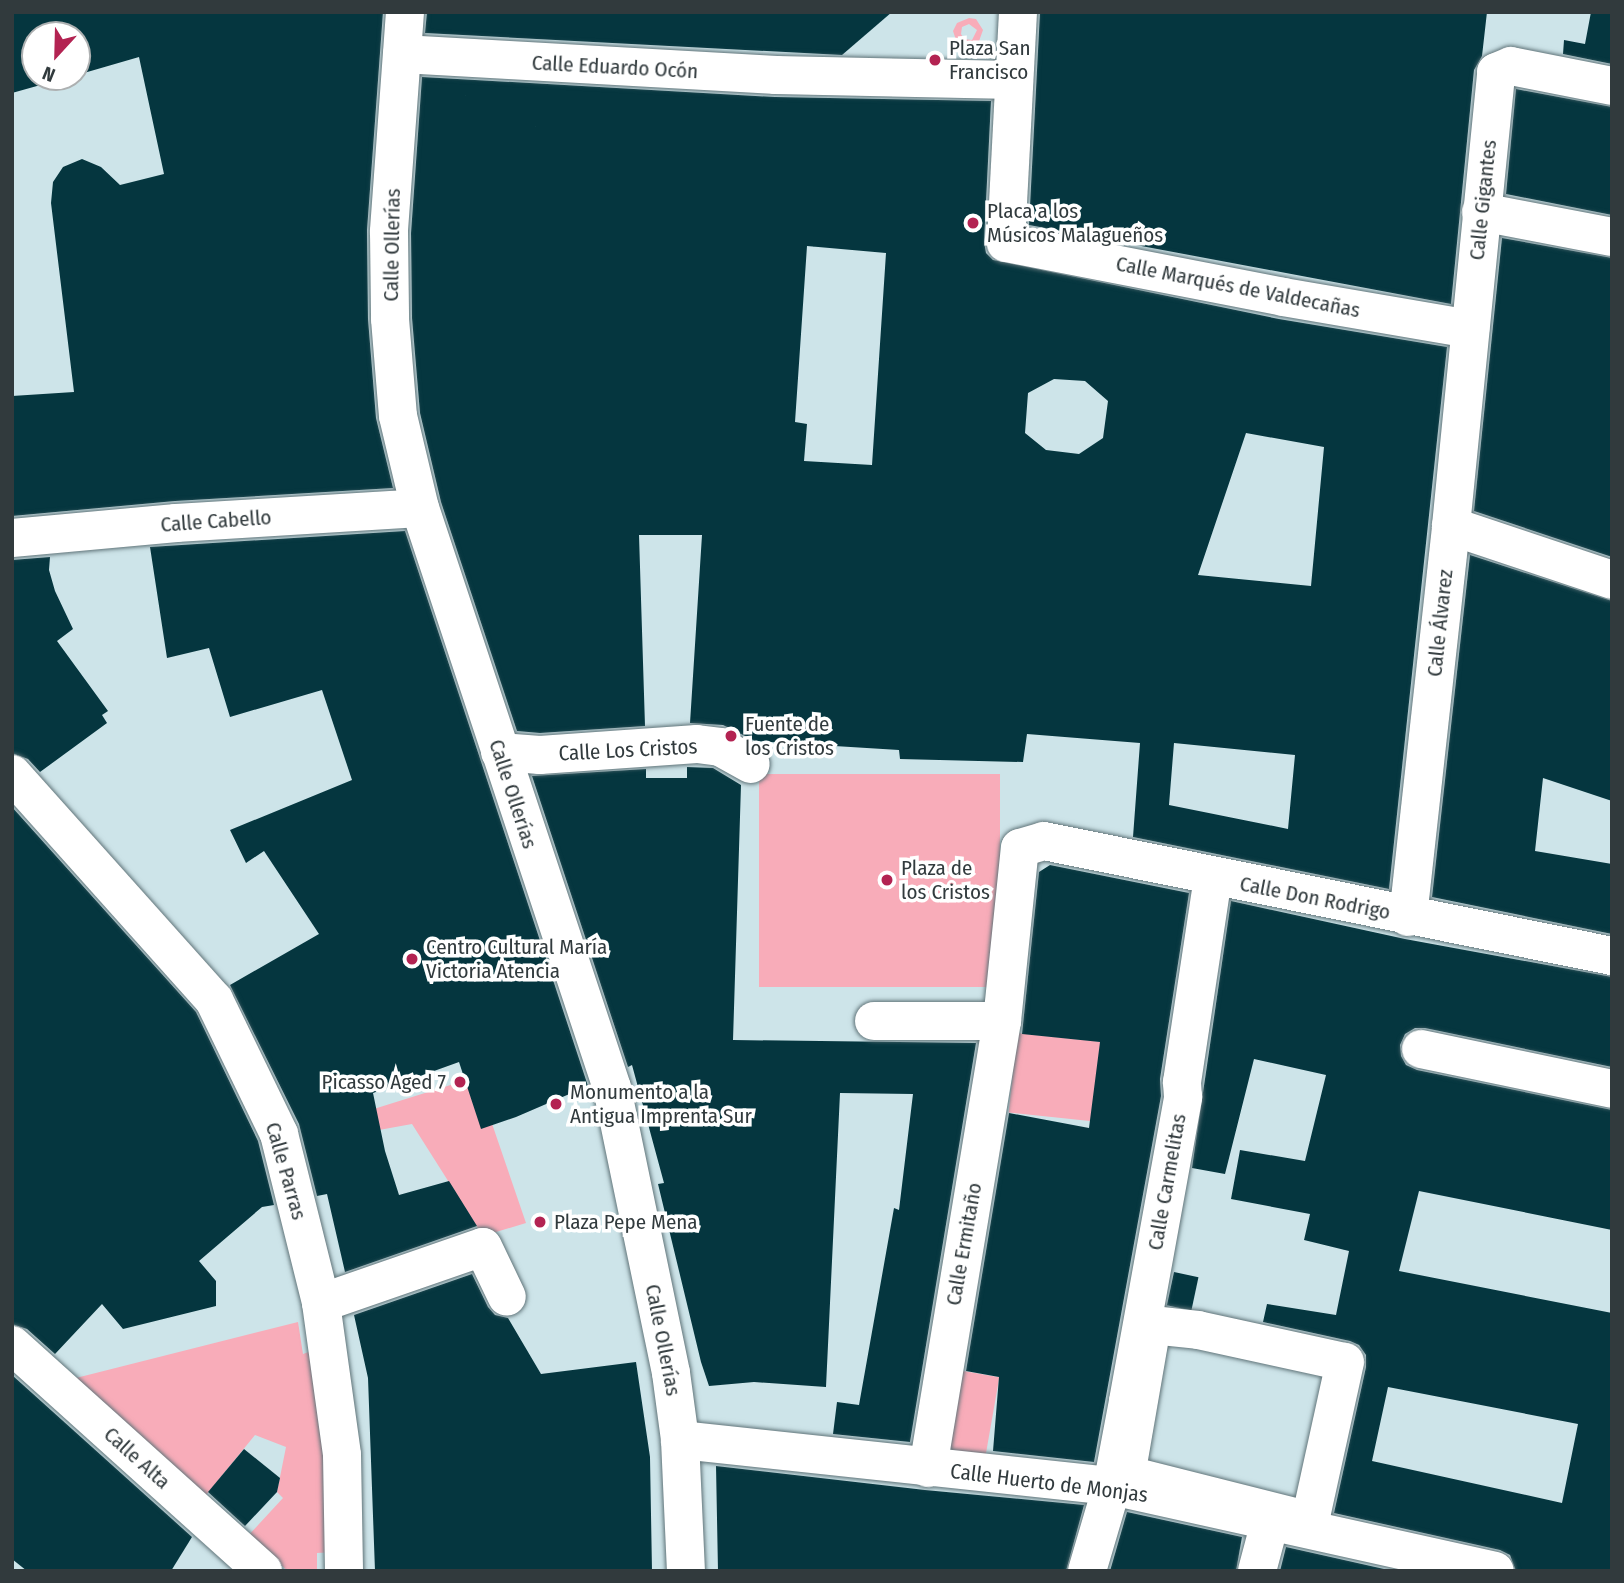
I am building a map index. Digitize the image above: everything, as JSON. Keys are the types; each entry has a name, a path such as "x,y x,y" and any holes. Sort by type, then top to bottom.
{"street":[{"name":"Calle Ollerías","path":"405,12 389,232 390,319 398,416 420,508 611,1088 671,1373 680,1440 686,1571"},
{"path":"1014,79 1018,12"},
{"name":"Calle Eduardo Ocón","path":"402,54 639,69 1014,79"},
{"name":"Calle Gigantes","path":"1471,329 1496,72 1511,66 1612,86"},
{"name":"Calle Marqués de Valdecañas","path":"1014,79 1006,243 1283,297 1471,329"},
{"path":"1482,212 1612,237"},
{"name":"Calle Álvarez","path":"1408,917 1471,329"},
{"name":"Calle Cabello","path":"12,538 176,523 420,508"},
{"path":"1451,526 1612,580"},
{"name":"Calle Los Cristos","path":"500,752 540,755 697,744 720,747 751,764"},
{"name":"Calle Parras","path":"12,774 214,1000 279,1134 321,1303 342,1455 344,1571"},
{"name":"Calle Don Rodrigo","path":"1002,1021 1020,848 1044,841 1408,917 1612,956"},
{"name":"Calle Carmelitas","path":"1087,1571 1112,1486 1183,1097 1182,1082 1213,877"},
{"path":"874,1021 1002,1021"},
{"name":"Calle Ermitaño","path":"928,1468 957,1279 963,1263 1002,1021"},
{"path":"1421,1049 1612,1089"},
{"path":"321,1303 484,1247 507,1297"},
{"path":"1152,1325 1198,1330 1345,1362 1311,1513 1310,1521 1132,1476 1127,1470 1152,1325"},
{"name":"Calle Alta","path":"12,1345 263,1571"},
{"name":"Calle Huerto de Monjas","path":"680,1440 1112,1486 1496,1571"},
{"path":"1257,1571 1270,1522"}],"shaded area":[{"path":"969,18 976,19 983,30 978,44 971,48 956,40 953,31 957,23","holes":["969,24 977,30 972,40 964,39 961,34 962,27"]},
{"name":"Plaza de los Cristos","path":"759,774 1000,774 1000,987 759,987"},
{"path":"1017,1033 1101,1042 1092,1121 1009,1113"},
{"path":"476,1077 526,1223 483,1236 412,1124 368,1132 361,1113"},
{"path":"594,1083 595,1086 510,1113 509,1111"},
{"path":"298,1322 303,1354 317,1349 334,1552 317,1553 317,1571 288,1571 247,1537 283,1498 277,1492 286,1447 255,1435 202,1500 72,1379"},
{"path":"958,1370 999,1377 984,1464 943,1457"}],"building":[{"path":"12,12 383,12 367,230 368,319 376,418 393,488 175,501 12,516 12,396 74,392 51,203 53,182 63,167 82,159 101,167 120,185 164,174 139,57 91,71 91,21 21,21 21,90 12,93"},
{"path":"427,12 892,12 842,55 425,33"},
{"path":"1040,12 1487,12 1482,56 1474,70 1451,304 1029,225"},
{"path":"1591,12 1612,12 1612,64 1563,54 1564,40 1585,44"},
{"path":"422,77 775,97 991,101 984,242 986,253 993,260 1279,319 1447,347 1389,889 1133,837 1140,743 1027,734 1023,762 900,759 899,750 755,741 723,725 690,723 702,535 639,535 645,726 540,733 517,731 441,502 420,413 412,318 411,233","holes":["807,246 886,253 872,465 804,461 807,424 795,422","1054,379 1085,381 1108,401 1103,438 1079,454 1046,450 1025,433 1028,393","1246,433 1324,447 1311,586 1198,575","1174,743 1295,755 1288,829 1169,805"]},
{"path":"1516,89 1612,107 1612,215 1506,194"},
{"path":"1502,238 1612,258 1612,557 1474,511"},
{"path":"405,531 588,1086 481,1129 459,1062 373,1093 385,1151 399,1195 449,1181 477,1226 345,1272 327,1194 317,1196 299,1124 230,985 319,934 264,851 246,863 230,830 352,780 322,690 230,717 209,648 167,658 150,547"},
{"path":"1470,555 1612,601 1612,801 1543,778 1535,851 1612,864 1612,934 1432,897"},
{"path":"50,557 49,570 55,591 73,629 57,641 108,711 102,715 107,723 40,772 28,759 12,753 12,560"},
{"path":"687,767 713,768 741,785 733,1040 976,1043 910,1442 833,1434 837,1402 859,1405 894,1208 899,1210 913,1094 840,1093 826,1387 754,1382 709,1386 701,1362 658,1184 664,1183 632,1065 628,1067 532,776 646,769 646,778 687,778"},
{"path":"12,807 196,1012 258,1141 274,1205 262,1207 199,1261 216,1281 216,1306 123,1329 102,1304 55,1354 27,1329 12,1324"},
{"path":"1050,865 1189,893 1160,1079 1161,1096 1094,1462 993,1451 999,1377 966,1371 1009,1113 1089,1128 1100,1042 1022,1034 1039,872"},
{"path":"1231,901 1405,939 1612,977 1612,1067 1425,1028 1415,1028 1405,1034 1400,1045 1401,1056 1406,1065 1417,1070 1612,1110 1612,1230 1419,1191 1399,1271 1612,1313 1612,1571 1516,1571 1510,1555 1500,1550 1334,1513 1366,1367 1366,1355 1359,1345 1350,1341 1263,1322 1267,1304 1336,1315 1349,1251 1304,1240 1310,1214 1231,1199 1240,1150 1305,1161 1326,1075 1254,1059 1225,1174 1192,1168","holes":["1388,1387 1578,1424 1562,1503 1372,1461"]},
{"path":"1174,1272 1198,1277 1191,1310 1167,1305"},
{"path":"472,1274 488,1307 495,1315 508,1318 541,1374 636,1362 650,1457 652,1571 375,1571 368,1378 354,1315"},
{"path":"12,1375 192,1537 171,1571 27,1571 12,1559"},
{"path":"244,1449 280,1478 277,1492 245,1526 208,1492"},
{"path":"716,1466 1084,1505 1066,1571 718,1571"},
{"path":"1127,1512 1242,1537 1236,1571 1110,1571"},
{"path":"1286,1547 1393,1571 1280,1571"}],"place":[{"name":"Plaza San Francisco","path":"935,60"},
{"name":"Placa a los Músicos Malagueños","path":"973,223"},
{"name":"Fuente de los Cristos","path":"731,736"},
{"name":"Plaza de los Cristos","path":"887,880"},
{"name":"Centro Cultural María Victoria Atencia","path":"412,959"},
{"name":"Picasso Aged 7","path":"460,1082"},
{"name":"Monumento a la Antigua Imprenta Sur","path":"556,1104"},
{"name":"Plaza Pepe Mena","path":"540,1222"}]}
